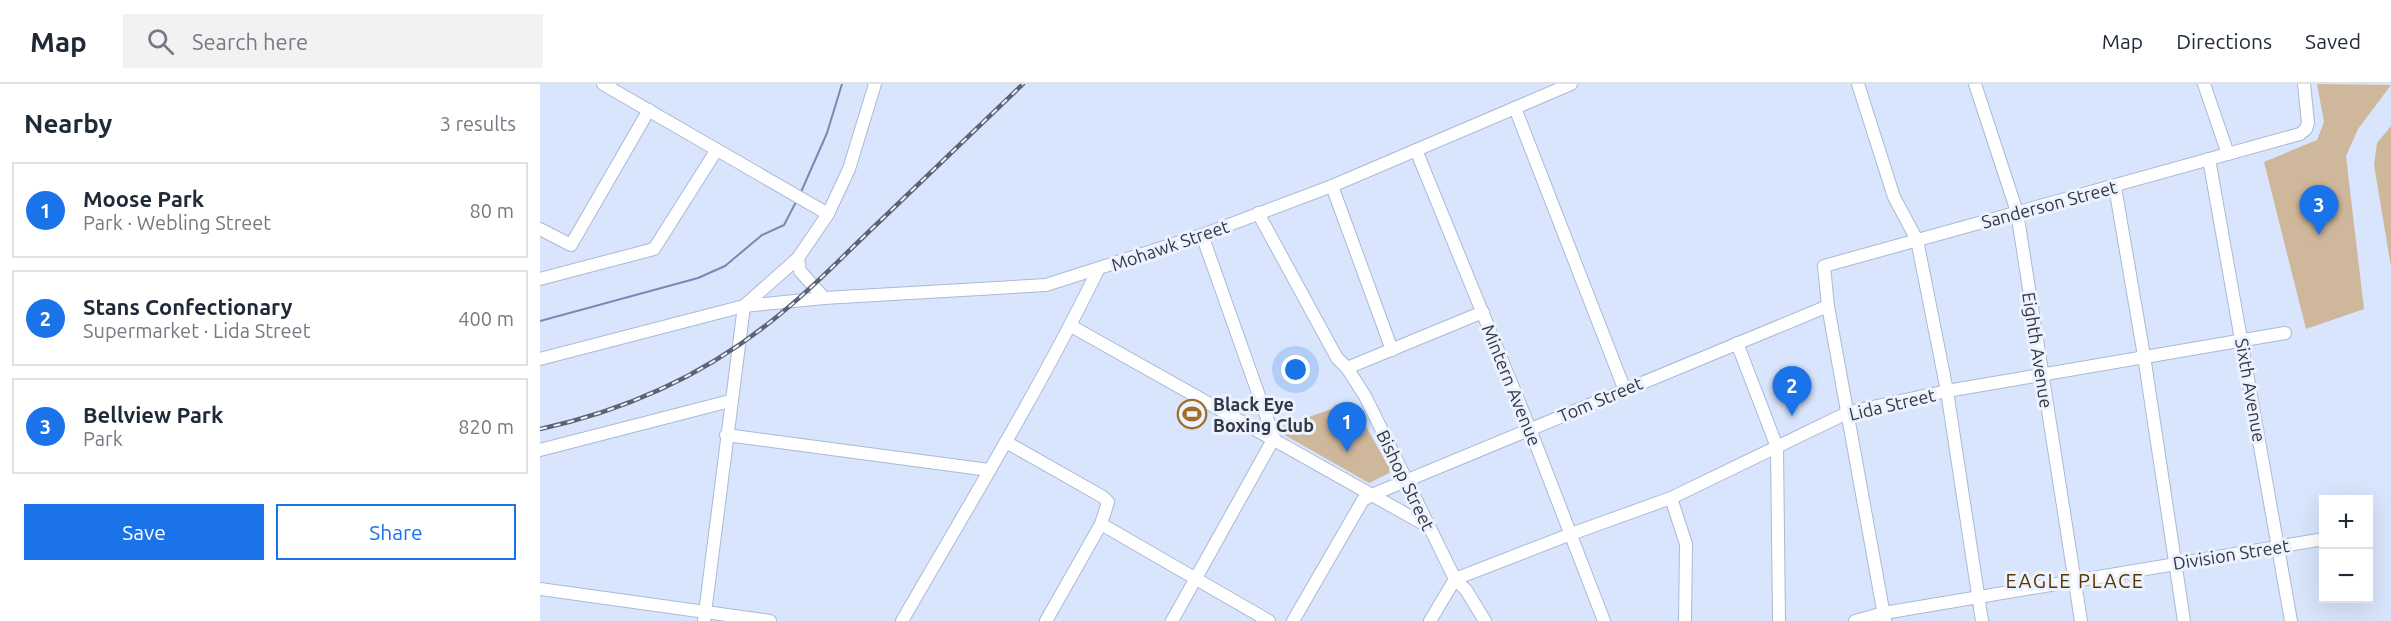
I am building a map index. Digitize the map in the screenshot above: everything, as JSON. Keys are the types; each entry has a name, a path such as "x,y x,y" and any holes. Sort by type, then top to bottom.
{"street":[{"path":"603,84 824,212"},
{"path":"704,617 744,306 798,258 849,169 875,84"},
{"name":"Mohawk Street","path":"540,359 744,306 824,298 1046,285 1202,235 1332,186 1571,84"},
{"path":"1858,84 1894,197 1917,240 1947,391 1982,621"},
{"name":"Eighth Avenue","path":"1975,84 2017,212 2081,621"},
{"path":"2204,84 2228,154"},
{"name":"Sanderson Street","path":"1828,306 1824,266 2300,134 2306,129 2308,123 2304,84"},
{"path":"1515,108 1624,388"},
{"path":"540,229 571,246 649,110"},
{"name":"Mintern Avenue","path":"1416,150 1530,429 1605,621"},
{"path":"540,279 654,249 716,151"},
{"name":"Sixth Avenue","path":"2209,159 2291,621"},
{"path":"1332,186 1392,350"},
{"path":"2115,187 2145,356 2184,621"},
{"name":"Bishop Street","path":"1258,213 1337,358 1347,368 1407,478 1455,579 1466,590 1485,621"},
{"path":"1172,621 1274,438 1202,235"},
{"path":"798,258 800,271 824,298"},
{"path":"902,621 1071,326 1098,270"},
{"path":"1828,306 1884,617"},
{"name":"Tom Street","path":"1374,494 1407,478 1530,429 1624,388 1828,306"},
{"path":"1347,368 1483,312"},
{"path":"1071,326 1429,526"},
{"name":"Lida Street","path":"1455,579 1671,498 1848,412 1947,391 2285,333"},
{"path":"1737,344 1778,447 1779,621"},
{"path":"540,450 730,401"},
{"path":"726,435 989,470"},
{"path":"1006,442 1103,497 1108,506 1101,524 1046,621"},
{"path":"1293,621 1364,500 1374,494"},
{"path":"1671,498 1686,544 1685,621"},
{"path":"1101,524 1269,621"},
{"name":"Division Street","path":"1855,621 2074,580 2319,540"},
{"path":"1430,621 1455,579"},
{"path":"540,589 704,617 770,621"}],"shaded area":[{"path":"2317,84 2391,85 2358,129 2346,156 2364,309 2306,329 2264,162 2317,140 2324,122"},
{"path":"2391,126 2391,267 2374,165 2377,143"},
{"path":"1352,402 1390,469 1389,473 1369,483 1283,434 1280,427"}],"waterway":[{"path":"801,192 827,133 842,84"},
{"path":"540,321 698,278 725,266 762,235 784,225 797,200"}],"railway":[{"path":"540,429 631,402 689,375 743,342 811,287 1023,84"}],"place":[{"name":"Bellview Park","path":"2319,235"},
{"name":"Black Eye Boxing Club","path":"1192,414"},
{"name":"Stans Confectionary","path":"1792,416"},
{"name":"Moose Park","path":"1347,452"}],"district":[{"name":"EAGLE PLACE","path":"2075,580"}]}
